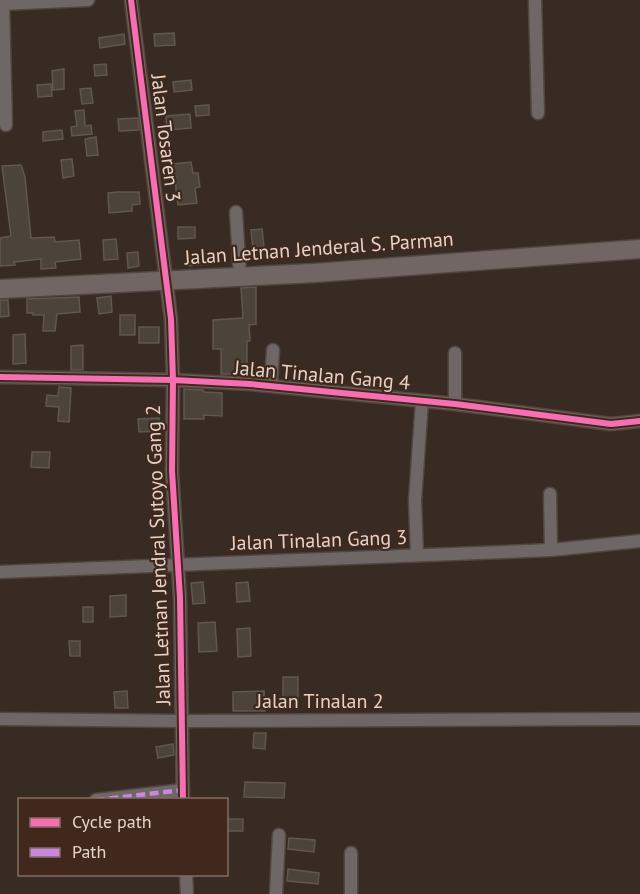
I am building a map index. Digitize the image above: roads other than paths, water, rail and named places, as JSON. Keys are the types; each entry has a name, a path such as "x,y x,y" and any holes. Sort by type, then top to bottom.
{"main road":[{"name":"Jalan Letnan Jenderal S. Parman","path":"0,289 240,276 640,249"}],"street":[{"path":"6,125 6,3 88,0"},
{"name":"Jalan Tosaren 3","path":"131,0 168,280"},
{"path":"535,0 538,113"},
{"path":"236,212 240,276"},
{"name":"Jalan Letnan Jendral Sutoyo Gang 2","path":"168,280 173,380 172,471 183,721 183,795"},
{"path":"271,386 273,350"},
{"path":"455,353 455,404"},
{"name":"Jalan Tinalan Gang 4","path":"0,376 173,380 271,386 422,400 611,424 640,422"},
{"path":"417,555 415,500 422,400"},
{"path":"550,494 551,550"},
{"name":"Jalan Tinalan Gang 3","path":"0,572 551,550 640,541"},
{"name":"Jalan Tinalan 2","path":"0,719 183,721 640,718"},
{"path":"131,798 183,795"},
{"path":"276,894 279,834"},
{"path":"351,853 351,894"},
{"path":"186,876 187,894"}]}
